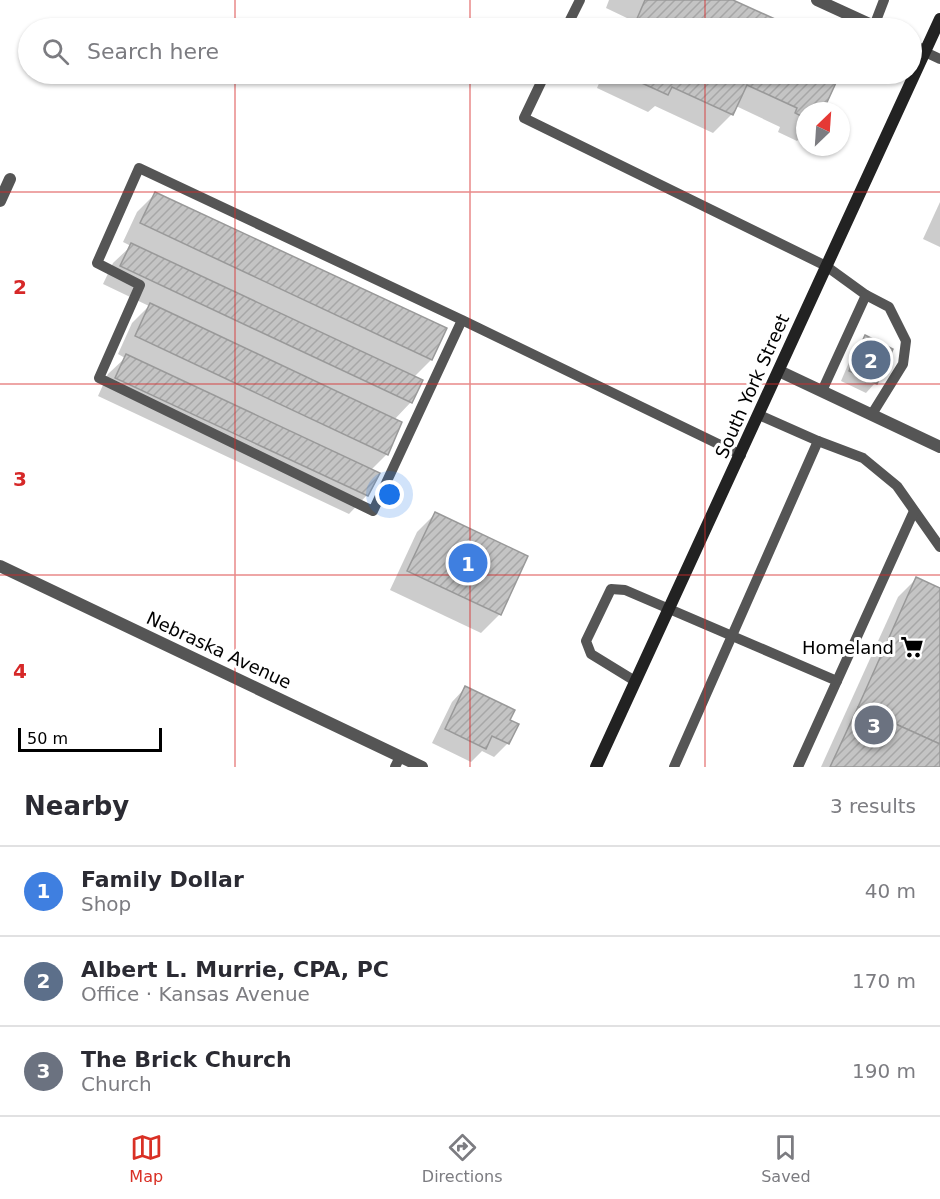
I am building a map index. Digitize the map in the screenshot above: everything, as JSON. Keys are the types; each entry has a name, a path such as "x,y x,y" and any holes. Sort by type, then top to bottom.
{"main road":[{"name":"South York Street","path":"922,58 940,19"},
{"name":"South York Street","path":"596,767 910,84"}],"street":[{"path":"817,0 856,18"},
{"path":"0,201 10,179"},
{"path":"779,370 940,447"},
{"name":"Nebraska Avenue","path":"0,566 397,762 422,767"}],"lane":[{"path":"571,18 580,0"},
{"path":"879,18 884,0"},
{"path":"925,52 940,59"},
{"path":"540,84 524,118 826,266 866,295 889,307 906,341 903,364 872,414"},
{"path":"462,320 373,511 99,378 141,285 97,263 139,168 462,320 741,455"},
{"path":"822,391 866,295"},
{"path":"759,415 863,458 897,486 940,548"},
{"path":"674,767 818,441"},
{"path":"798,767 915,511"},
{"path":"635,681 591,654 586,641 611,589 625,590 837,681"}],"building":[{"path":"645,0 733,0 773,18 637,18"},
{"path":"644,84 835,84 827,102 796,102 796,108 747,85 733,115 672,87 668,95"},
{"path":"155,192 447,328 432,360 140,223"},
{"path":"131,243 423,380 412,403 120,266"},
{"path":"150,303 402,422 388,455 135,336"},
{"path":"865,335 893,349 877,384 849,371"},
{"path":"126,354 380,473 368,496 115,378"},
{"path":"435,512 528,556 501,615 407,571"},
{"name":"Homeland","path":"916,577 940,588 940,744 858,707"},
{"path":"465,686 515,710 510,720 519,724 509,744 492,736 486,749 445,729"},
{"path":"858,707 940,744 940,767 830,767"}],"place":[{"name":"Albert L. Murrie, CPA, PC","path":"871,360"},
{"name":"Family Dollar","path":"468,563"},
{"name":"Homeland","path":"912,647"},
{"name":"The Brick Church","path":"874,725"}]}
